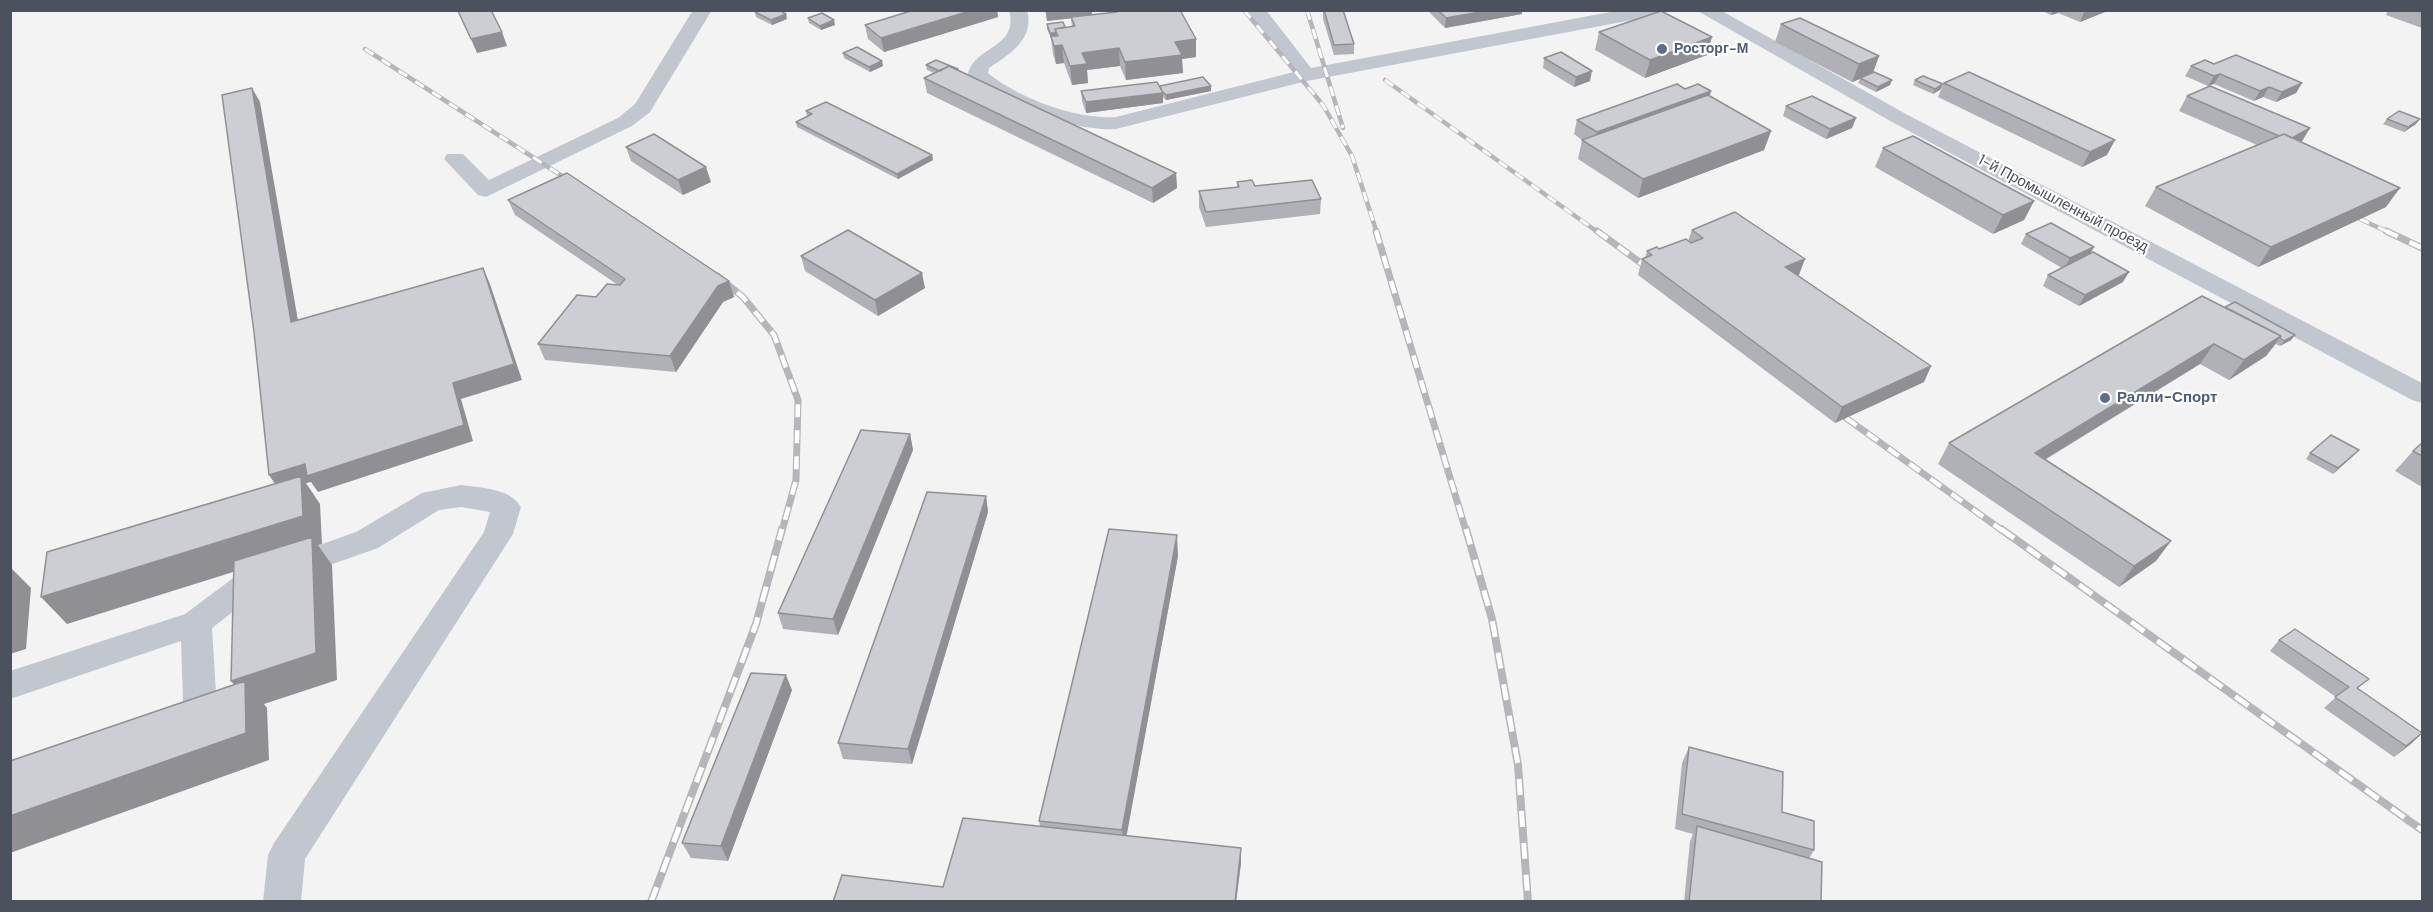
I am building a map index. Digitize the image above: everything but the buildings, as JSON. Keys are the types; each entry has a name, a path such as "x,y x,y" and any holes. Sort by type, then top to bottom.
{"street":[{"path":"455,159 486,190 631,118 643,108 703,10"},
{"path":"1018,10 1022,24 1018,34 1009,45 980,65 978,74 1019,98 1080,122 1098,124 1116,123 1306,75 1654,10"},
{"path":"1256,10 1306,75"},
{"name":"1-й Промышленный проезд","path":"1705,10 1899,118 2422,394"},
{"path":"10,686 196,623 251,581 367,540 432,501 460,496 489,499 506,507 498,534 287,855 282,902"},
{"path":"144,729 200,710 196,623"}],"railway":[{"path":"1244,10 1323,105 1352,156 1377,233"},
{"path":"1307,10 1343,128"},
{"path":"365,49 576,185"},
{"path":"1385,80 1599,233"},
{"path":"2360,219 2390,233"},
{"path":"1376,231 1466,531"},
{"path":"1597,231 1645,266"},
{"path":"2386,231 2422,248"},
{"path":"717,276 743,297 774,335 798,400 796,480 782,531"},
{"path":"1846,418 2003,531"},
{"path":"651,902 756,624 782,529"},
{"path":"1466,529 1492,619 1518,765 1528,902"},
{"path":"2001,529 2422,830"}],"place":[{"name":"Росторг-М","path":"1662,49"},
{"name":"Ралли-Спорт","path":"2105,398"}]}
